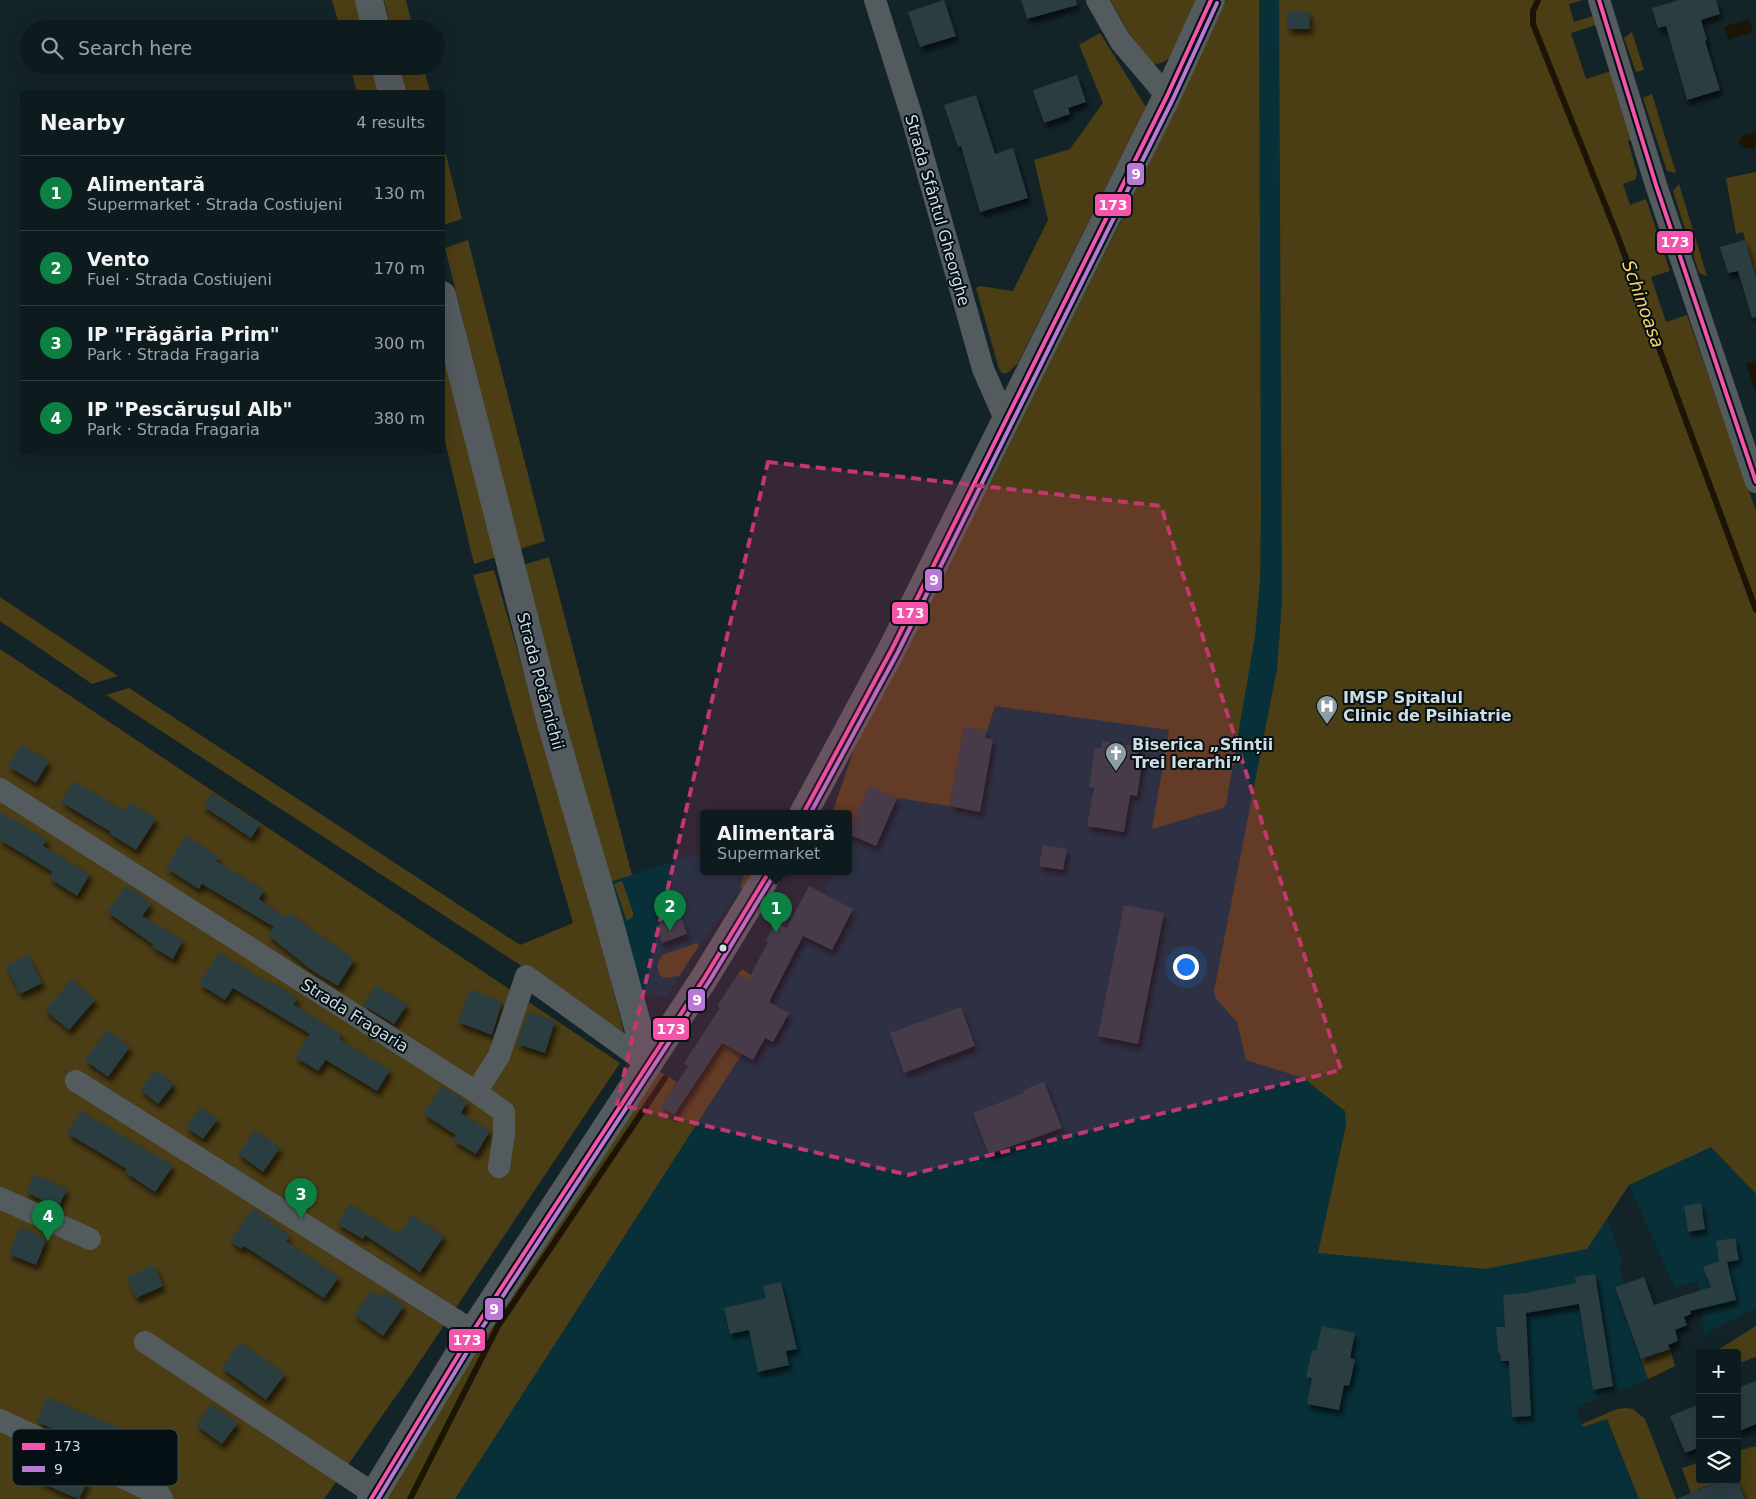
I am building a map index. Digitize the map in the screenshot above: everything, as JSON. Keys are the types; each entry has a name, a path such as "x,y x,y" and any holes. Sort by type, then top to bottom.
{"street":[{"path":"369,0 374,20"},
{"name":"Strada Sfântul Gheorghe","path":"875,0 911,114 983,369 1005,419"},
{"path":"1098,0 1121,42 1167,96"},
{"path":"805,810 892,649 1167,96 1211,0"},
{"path":"1599,0 1660,194 1756,482"},
{"path":"387,75 391,90"},
{"name":"Strada Potârnichii","path":"445,307 550,719 609,921 648,1064"},
{"name":"Strada Fragaria","path":"0,789 476,1092 504,1112 504,1134 499,1167"},
{"path":"145,1342 372,1497 473,1331 648,1064 767,875"},
{"path":"476,1092 499,1056 526,976 648,1064"},
{"path":"76,1081 473,1331"},
{"path":"0,1198 90,1239"},
{"path":"0,1420 19,1429"},
{"path":"143,1486 160,1494 162,1499"}],"highlighted area":[{"path":"768,462 1161,506 1341,1070 908,1175 617,1104"}],"shaded area":[{"path":"332,0 356,0 362,20 338,20"},
{"path":"384,0 406,0 411,20 389,20"},
{"path":"1110,0 1198,0 1170,57 1162,63 1156,64 1146,62"},
{"path":"1226,0 1259,0 1260,581 1255,636 1226,805 1223,808 1152,829 1169,730 995,706 987,731 964,727 950,806 897,798 852,832 852,810 833,810 854,749 1128,207"},
{"name":"IMSP Spitalul Clinic de Psihiatrie","path":"1228,0 1509,0 1756,664 1756,1308 1709,1331 1705,1337 1697,1281 1675,1288 1629,1185 1607,1218 1623,1264 1618,1266 1624,1283 1615,1287 1648,1379 1576,1407 1583,1427 1606,1419 1639,1499 455,1499 742,1054 822,900 832,875 852,875 852,827"},
{"path":"1279,0 1583,0 1569,4 1574,22 1593,16 1596,25 1571,33 1586,79 1611,71 1634,139 1628,141 1637,173 1635,180 1623,184 1630,205 1646,199 1670,271 1651,277 1666,322 1687,315 1756,511 1756,1194 1711,1147 1629,1185 1587,1249 1485,1269 1318,1253 1346,1125 1345,1111 1303,1078 1246,1060 1237,1022 1215,998 1214,991 1277,669 1282,601"},
{"path":"1749,19 1753,32 1728,40 1724,27"},
{"path":"1632,32 1644,70 1636,72 1624,38"},
{"path":"1100,33 1146,107 1018,363 1009,372 1003,374 999,369 976,288 980,286 1013,291 1048,220 1034,160 1070,149 1103,103 1079,45"},
{"path":"352,75 376,75 380,90 356,90"},
{"path":"402,75 425,75 429,90 406,90"},
{"path":"1652,94 1676,173 1667,171 1643,98"},
{"path":"1756,133 1755,149 1745,148 1739,143 1739,139 1746,134"},
{"path":"445,151 462,219 445,224"},
{"path":"1756,172 1756,277 1743,232 1736,234 1726,178"},
{"path":"1679,184 1707,276 1699,273 1673,191"},
{"path":"468,240 545,541 520,549 445,248"},
{"path":"445,352 497,557 474,564 445,441"},
{"path":"1756,361 1756,393 1746,364"},
{"path":"549,557 632,875 606,883 523,565"},
{"path":"494,570 594,915 624,1033 106,695 129,688 520,945 573,923 473,575"},
{"path":"0,597 118,676 92,684 0,621"},
{"path":"0,649 620,1063 410,1376 324,1499 0,1499"},
{"path":"700,853 700,875 751,875 699,946 667,996 643,995 606,883"},
{"path":"744,875 751,875 743,889 740,888"},
{"path":"622,881 633,912 633,917 627,921 614,884"},
{"path":"697,943 699,946 679,976 664,978 659,974 657,965 662,955"},
{"path":"742,969 775,991 742,1054 455,1499 384,1499 407,1456 655,1069 677,1082 661,1107 674,1115 758,987 738,974"},
{"path":"1756,1326 1756,1357 1741,1363 1741,1349 1719,1349"},
{"path":"1670,1349 1675,1366 1648,1379 1641,1359"},
{"path":"1617,1409 1633,1409 1645,1419 1676,1499 1639,1499 1607,1419 1583,1427 1582,1424"},
{"path":"1756,1446 1756,1499 1745,1499 1739,1484 1741,1484 1741,1450"},
{"path":"1696,1463 1696,1484 1712,1484 1697,1490 1700,1499 1693,1499 1682,1468"}],"building":[{"path":"944,0 956,36 920,47 908,12"},
{"path":"1021,0 1076,0 1077,5 1027,19"},
{"path":"1679,0 1716,0 1720,14 1701,20 1707,40 1705,41 1720,90 1687,100 1666,26 1658,28 1652,8"},
{"path":"1287,11 1309,11 1310,29 1288,29"},
{"path":"1077,75 1086,102 1068,108 1070,114 1044,123 1033,90"},
{"path":"976,95 995,154 1013,148 1028,198 980,212 961,146 958,147 944,105"},
{"path":"1745,240 1756,277 1756,317 1752,318 1738,271 1728,273 1720,247"},
{"path":"964,727 987,731 985,738 993,739 980,812 950,806"},
{"name":"Biserica „Sfinții Trei Ierarhi”","path":"1102,741 1139,747 1137,756 1143,757 1137,796 1130,795 1124,832 1087,826 1094,788 1089,787 1095,748 1101,749"},
{"path":"21,745 49,761 36,783 8,766"},
{"path":"74,781 124,811 130,802 156,819 136,850 110,834 111,832 61,802"},
{"path":"869,786 897,798 876,846 852,836 852,825"},
{"path":"212,793 260,824 251,838 203,806"},
{"path":"0,812 47,839 43,846 90,874 77,896 49,878 53,872 0,840"},
{"path":"186,836 219,857 216,861 264,890 259,899 285,917 289,913 354,960 338,986 310,969 268,935 274,927 202,884 199,889 166,868"},
{"path":"1043,845 1067,849 1063,870 1039,866"},
{"path":"126,886 151,904 142,916 183,940 173,959 152,947 154,945 107,912"},
{"path":"809,886 853,909 832,950 803,936 769,1002 789,1013 773,1042 765,1038 753,1060 722,1043 674,1115 661,1107 688,1066 684,1063 720,1008 717,1006 738,974 748,980 768,942 766,941 775,922 787,928"},
{"path":"1124,905 1164,913 1138,1044 1098,1036"},
{"path":"681,917 687,934 662,943 656,926"},
{"path":"219,952 268,983 270,981 298,998 293,1004 342,1035 339,1039 390,1070 377,1091 326,1060 318,1071 295,1057 310,1034 233,988 225,1000 199,984"},
{"path":"28,955 42,983 20,994 6,966"},
{"path":"72,979 95,1000 69,1030 45,1010"},
{"path":"376,985 407,1005 394,1024 363,1005"},
{"path":"470,989 502,1002 492,1035 458,1022"},
{"path":"961,1007 975,1046 904,1073 890,1033"},
{"path":"528,1012 555,1021 545,1053 517,1044"},
{"path":"107,1030 130,1047 108,1077 85,1060"},
{"path":"156,1070 174,1084 158,1104 140,1090"},
{"path":"1044,1082 1062,1128 989,1154 973,1113 1024,1093 1023,1090"},
{"path":"442,1086 467,1102 461,1113 490,1131 476,1154 453,1140 456,1135 423,1114"},
{"path":"200,1107 218,1119 203,1139 186,1127"},
{"path":"81,1111 173,1166 155,1192 125,1172 127,1169 67,1133"},
{"path":"255,1130 280,1148 263,1172 238,1154"},
{"path":"34,1174 67,1189 58,1208 26,1192"},
{"path":"1701,1203 1705,1229 1688,1232 1684,1206"},
{"path":"350,1204 399,1234 412,1215 444,1236 420,1272 365,1235 363,1239 337,1224"},
{"path":"253,1208 289,1236 286,1241 339,1277 324,1298 244,1246 241,1249 230,1241"},
{"path":"20,1227 47,1238 36,1265 9,1254"},
{"path":"1735,1238 1739,1260 1727,1262 1736,1300 1690,1311 1691,1314 1684,1317 1687,1325 1675,1330 1678,1341 1668,1345 1670,1349 1641,1359 1615,1287 1644,1277 1654,1305 1711,1287 1703,1267 1719,1261 1716,1241"},
{"path":"154,1265 163,1286 136,1298 127,1277"},
{"path":"1595,1274 1613,1386 1593,1390 1579,1304 1526,1313 1531,1416 1512,1417 1509,1361 1501,1361 1500,1353 1498,1353 1496,1327 1505,1327 1503,1295 1525,1293 1576,1283 1575,1277"},
{"path":"781,1282 797,1349 786,1351 789,1365 758,1372 749,1330 730,1334 724,1308 766,1298 763,1286"},
{"path":"371,1291 380,1297 384,1292 404,1306 383,1336 354,1315"},
{"path":"1322,1326 1355,1333 1350,1358 1355,1360 1349,1386 1344,1385 1339,1410 1307,1404 1312,1378 1306,1377 1312,1350 1316,1351"},
{"path":"240,1342 285,1374 266,1400 222,1368"},
{"path":"1756,1381 1756,1424 1741,1430 1741,1394 1741,1387"},
{"path":"47,1397 119,1428 54,1429 37,1422"},
{"path":"211,1404 238,1423 222,1444 196,1425"},
{"path":"1696,1406 1696,1449 1685,1453 1670,1416"},
{"path":"1713,1484 1739,1484 1745,1499 1677,1499"},
{"path":"49,1486 86,1486 79,1499"}],"waterway":[{"name":"Schinoasa","path":"1538,0 1533,11 1533,24 1618,237 1756,610"},
{"path":"410,1499 498,1326 665,1078"}],"transit line":[{"name":"173","path":"805,810 892,649 1167,96 1211,0"},
{"name":"173","path":"1599,0 1656,185 1756,482"},
{"name":"9","path":"812,810 898,652 1173,99 1217,3"},
{"name":"173","path":"371,1499 473,1331 705,977 767,875"},
{"name":"9","path":"378,1499 478,1334 710,980 774,875"}],"place":[{"name":"IMSP Spitalul Clinic de Psihiatrie","path":"1327,725"},
{"name":"Biserica „Sfinții Trei Ierarhi”","path":"1116,772"},
{"name":"Vento","path":"670,931"},
{"name":"Alimentară","path":"776,933"},
{"name":"IP \"Frăgăria Prim\"","path":"301,1219"},
{"name":"IP \"Pescărușul Alb\"","path":"48,1241"}]}
